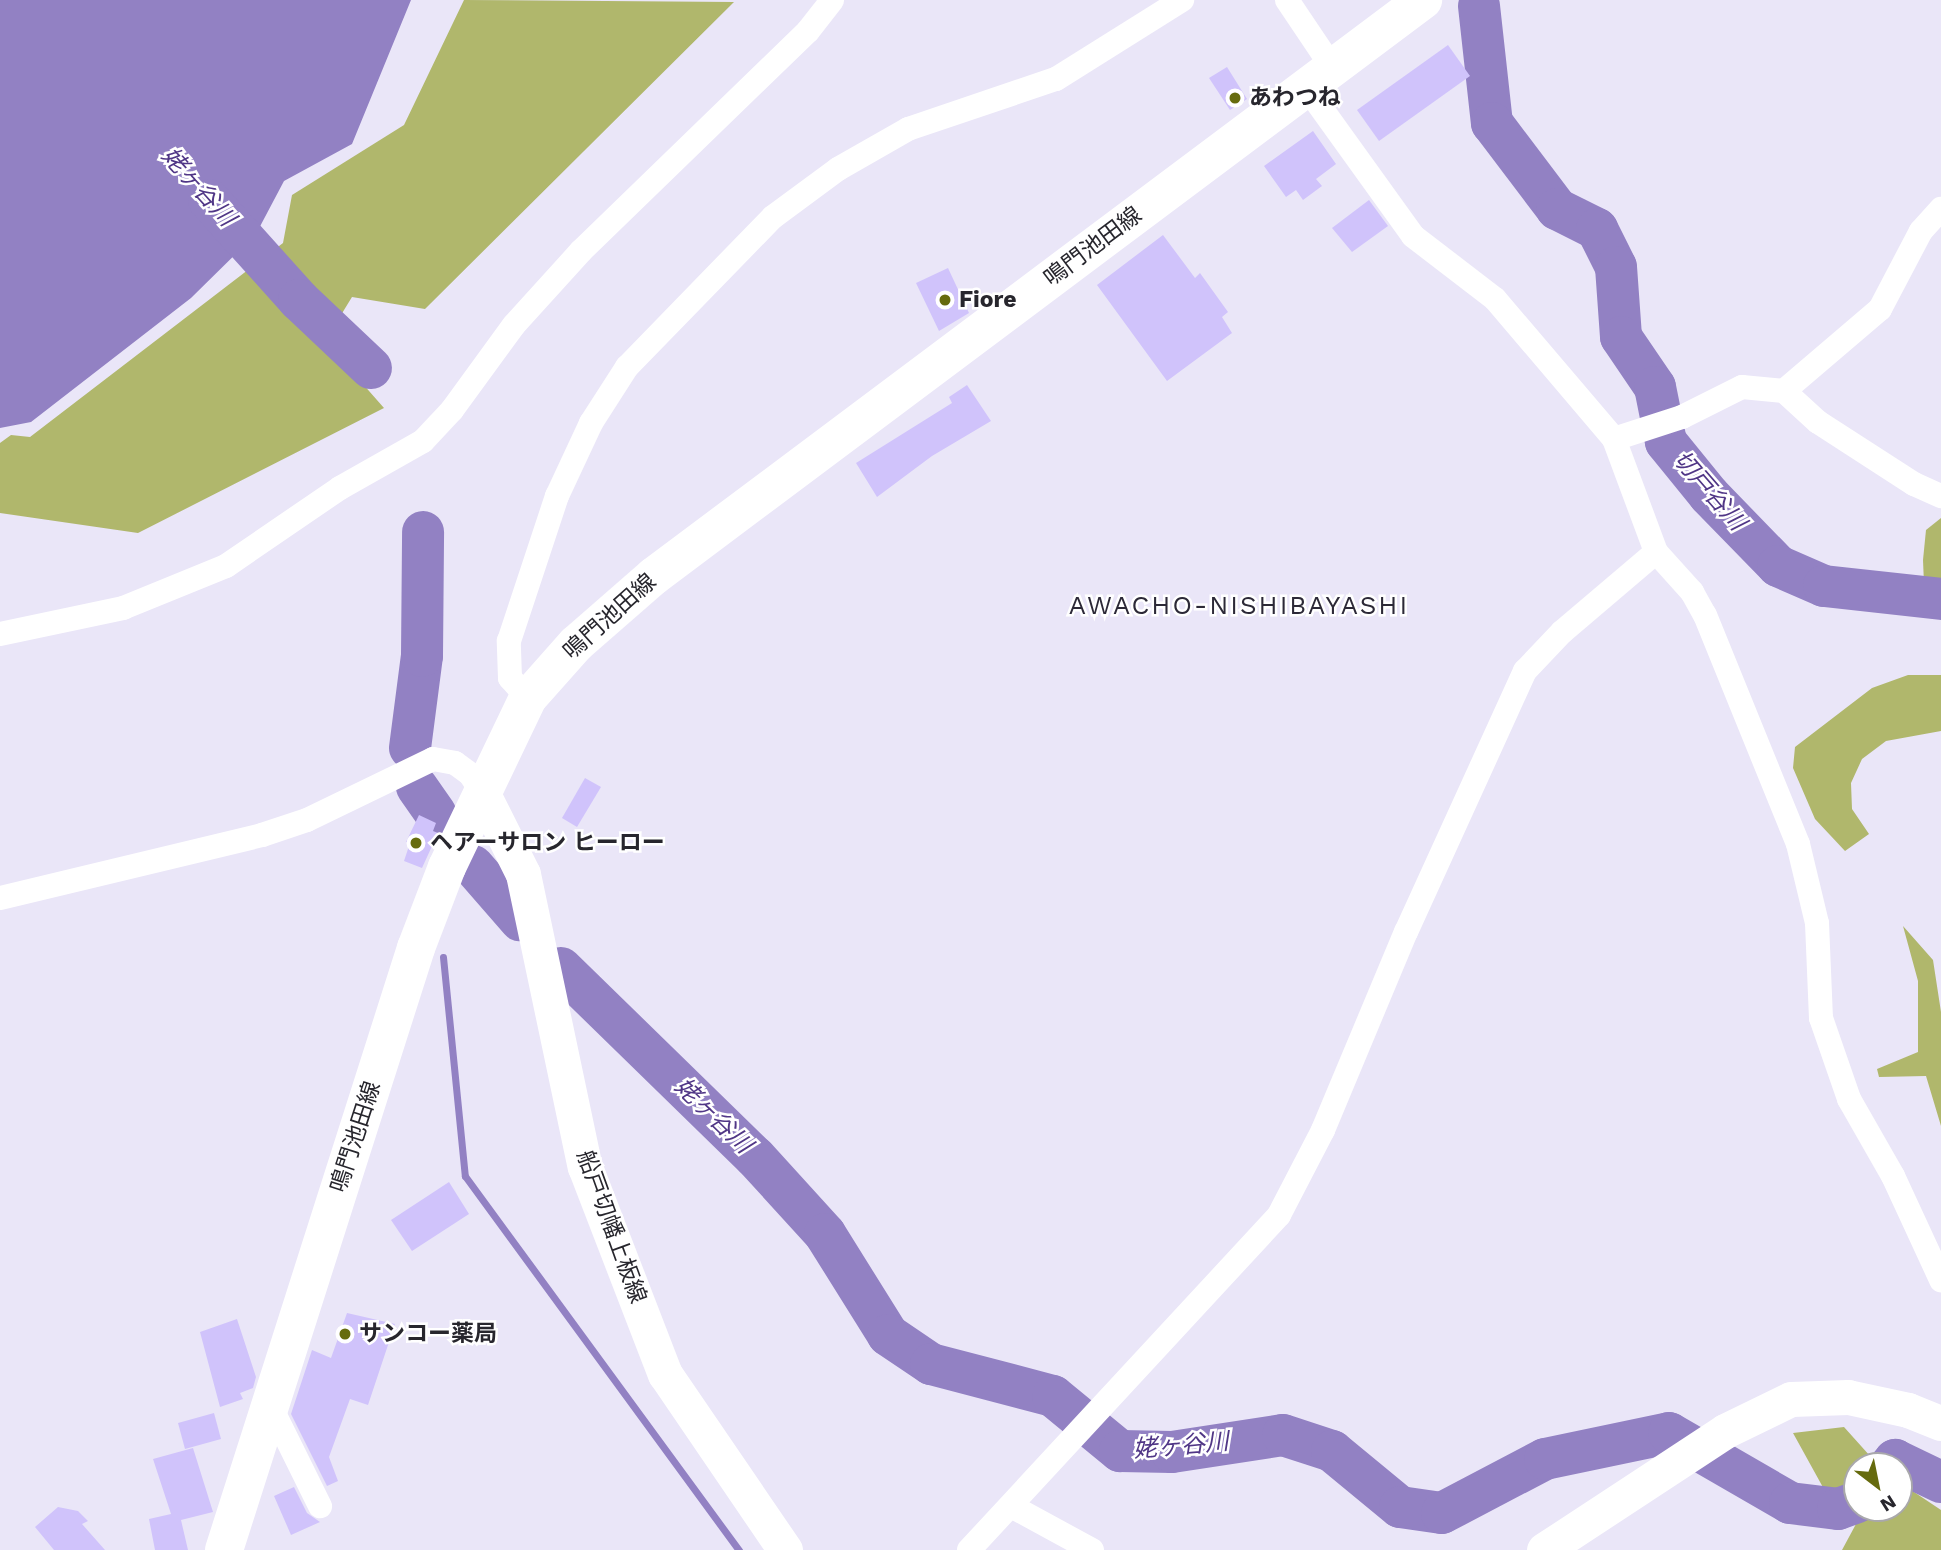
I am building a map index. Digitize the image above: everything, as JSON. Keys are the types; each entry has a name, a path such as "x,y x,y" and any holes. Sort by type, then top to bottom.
{"main road":[{"name":"鳴門池田線","path":"224,1550 416,948 447,867 528,698 576,644 654,576 1423,0"},
{"name":"船戸切幡上板線","path":"483,794 523,874 585,1167 665,1374 785,1550"},
{"path":"1544,1550 1725,1431 1759,1412 1802,1399 1848,1397 1908,1410 1941,1423"}],"street":[{"path":"0,634 123,608 226,566 340,488 423,441 452,410 514,325 581,251 808,31 832,0"},
{"path":"528,698 510,678 509,641 557,496 591,422 627,367 773,217 838,169 908,130 1056,79 1182,0"},
{"path":"1287,0 1319,77 1413,236 1495,299 1614,439 1656,552 1692,592 1705,615 1798,844 1817,923 1821,1018 1849,1099 1893,1176 1941,1280"},
{"path":"1784,391 1880,309 1921,231 1941,209"},
{"path":"1614,439 1661,423 1742,387 1784,391 1818,422 1941,496"},
{"path":"969,1550 984,1530 1013,1507 1084,1422 1279,1216 1323,1129 1525,671 1562,632 1656,552"},
{"path":"0,898 262,835 307,820 433,759 455,763 470,774 483,794"},
{"path":"270,1405 320,1506"},
{"path":"1013,1507 1092,1550"}],"green space":[{"path":"464,0 734,2 425,309 352,297 325,341 384,408 138,533 0,513 0,443 11,435 30,437 283,243 292,195 404,125"},
{"path":"1941,518 1941,589 1924,584 1923,560 1926,530"},
{"path":"1908,675 1941,675 1941,731 1886,741 1862,759 1851,783 1852,809 1869,834 1845,851 1815,819 1793,768 1795,747 1872,688"},
{"path":"1903,926 1933,960 1941,1012 1941,1126 1926,1076 1879,1077 1877,1069 1918,1052 1918,981"},
{"path":"1844,1427 1866,1452 1843,1452 1843,1510 1825,1491 1793,1433"},
{"path":"1913,1491 1941,1510 1941,1550 1842,1550 1856,1524 1854,1522 1913,1522"}],"water":[{"path":"0,0 411,0 352,144 284,181 256,234 191,298 31,422 0,428"}],"building":[{"path":"1448,45 1470,76 1379,141 1357,110"},
{"path":"1227,67 1247,99 1230,110 1209,78"},
{"path":"1313,131 1336,164 1316,179 1322,186 1303,200 1296,190 1286,197 1264,166"},
{"path":"1369,200 1388,226 1352,252 1332,228"},
{"path":"1163,235 1195,278 1200,273 1228,312 1222,317 1232,333 1167,381 1097,285"},
{"path":"948,268 969,313 939,331 916,283"},
{"path":"967,385 991,421 932,456 877,497 856,463 952,403 949,397"},
{"path":"585,778 601,787 577,827 562,818"},
{"path":"419,815 436,823 433,831 438,833 422,868 404,861 410,843 406,842"},
{"path":"449,1182 469,1214 412,1251 391,1220"},
{"path":"347,1313 395,1324 368,1405 350,1399 329,1457 338,1481 327,1486 291,1414 312,1350 331,1358"},
{"path":"237,1319 256,1377 253,1388 240,1393 243,1399 220,1407 200,1332"},
{"path":"214,1413 221,1439 185,1449 178,1423"},
{"path":"193,1448 213,1512 181,1520 188,1550 155,1550 149,1519 171,1514 153,1459"},
{"path":"294,1487 307,1513 320,1522 291,1535 274,1496"},
{"path":"58,1507 78,1511 88,1521 82,1524 105,1550 54,1550 35,1527"}],"waterway":[{"name":"切戸谷川","path":"1479,6 1492,123 1557,209 1597,229 1616,267 1621,337 1655,387 1666,442 1709,495 1778,566 1824,586 1941,599"},
{"name":"姥ヶ谷川","path":"209,200 299,300 371,368"},
{"name":"姥ヶ谷川","path":"410,748 422,656 423,532"},
{"name":"姥ヶ谷川","path":"417,787 435,813"},
{"name":"姥ヶ谷川","path":"473,866 520,920"},
{"path":"474,881 478,872"},
{"path":"443,957 465,1176 739,1550"},
{"name":"姥ヶ谷川","path":"561,968 755,1157 825,1234 888,1335 931,1364 1053,1396 1120,1451 1172,1452 1283,1435 1332,1451 1400,1507 1442,1513 1545,1459 1669,1433 1790,1503 1838,1509 1843,1507"},
{"name":"姥ヶ谷川","path":"1913,1469 1941,1482"}],"place":[{"name":"あわつね","path":"1235,98"},
{"name":"Fiore","path":"945,300"},
{"name":"ヘアーサロン ヒーロー","path":"416,843"},
{"name":"サンコー薬局","path":"345,1334"}],"district":[{"name":"AWACHO-NISHIBAYASHI","path":"1239,606"}]}
